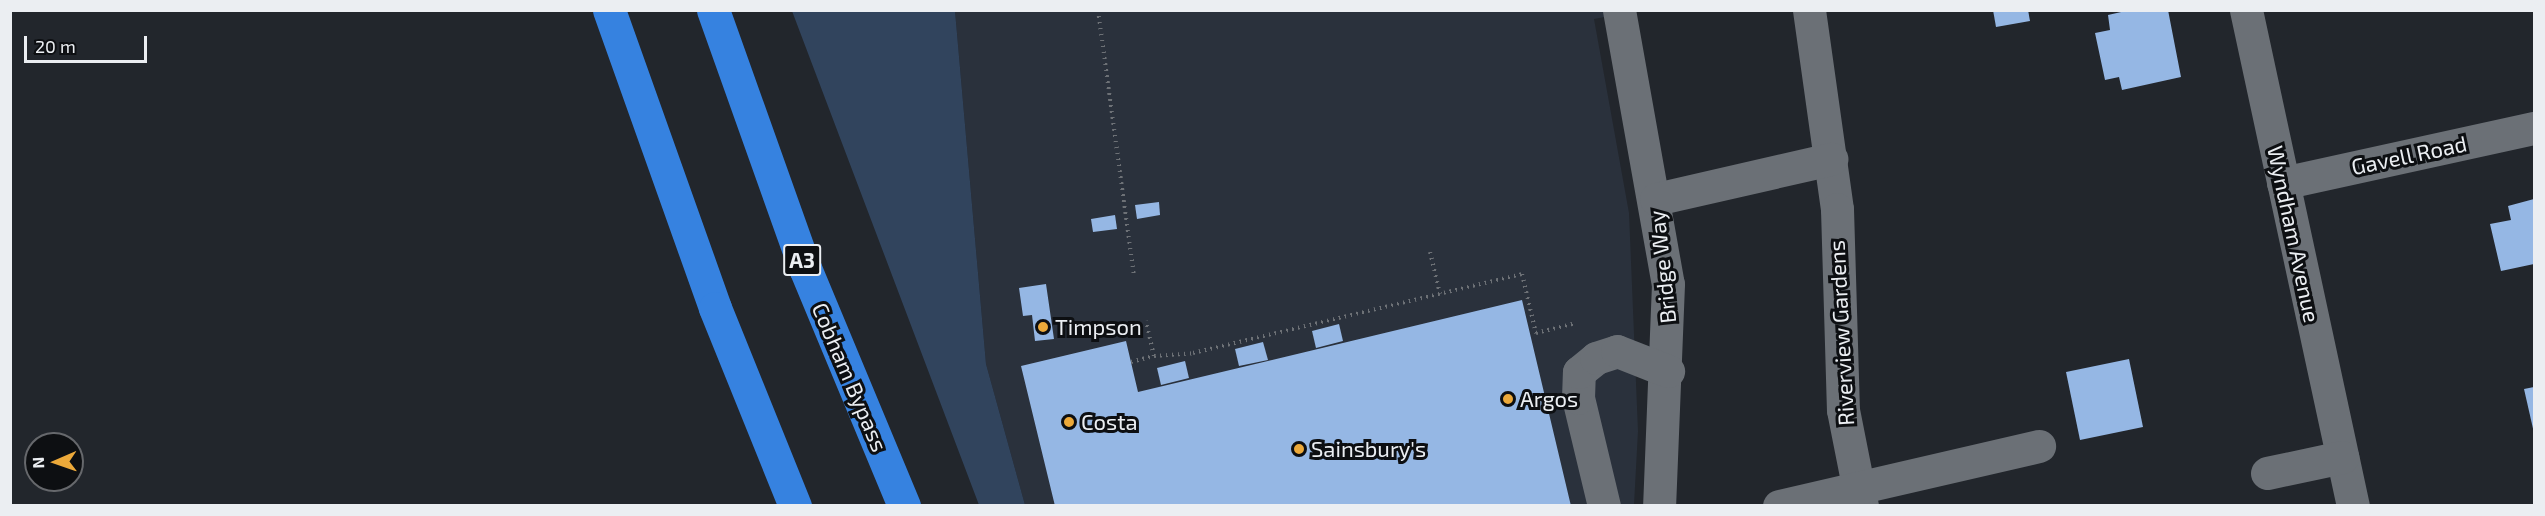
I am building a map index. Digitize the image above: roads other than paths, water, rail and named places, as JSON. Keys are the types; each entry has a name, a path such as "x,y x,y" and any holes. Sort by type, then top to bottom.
{"highway":[{"path":"609,10 715,308 795,506"},
{"name":"Cobham Bypass","path":"713,10 805,268 904,506"}],"street":[{"name":"Riverview Gardens","path":"1809,10 1832,159 1843,410 1860,495"},
{"name":"Wyndham Avenue","path":"2246,10 2353,506"},
{"name":"Bridge Way","path":"1622,21 1656,200 1668,284 1668,370 1659,506"},
{"name":"Gavell Road","path":"2283,183 2535,128"},
{"path":"1656,200 1832,159"},
{"path":"1604,506 1578,398 1579,372 1596,358 1617,351 1668,370"},
{"path":"1779,506 1860,495 2039,446"},
{"path":"2267,473 2343,457"}],"place":[{"name":"Timpson","path":"1043,327"},
{"name":"Argos","path":"1508,399"},
{"name":"Costa","path":"1069,422"},
{"name":"Sainsbury's","path":"1299,449"}]}
